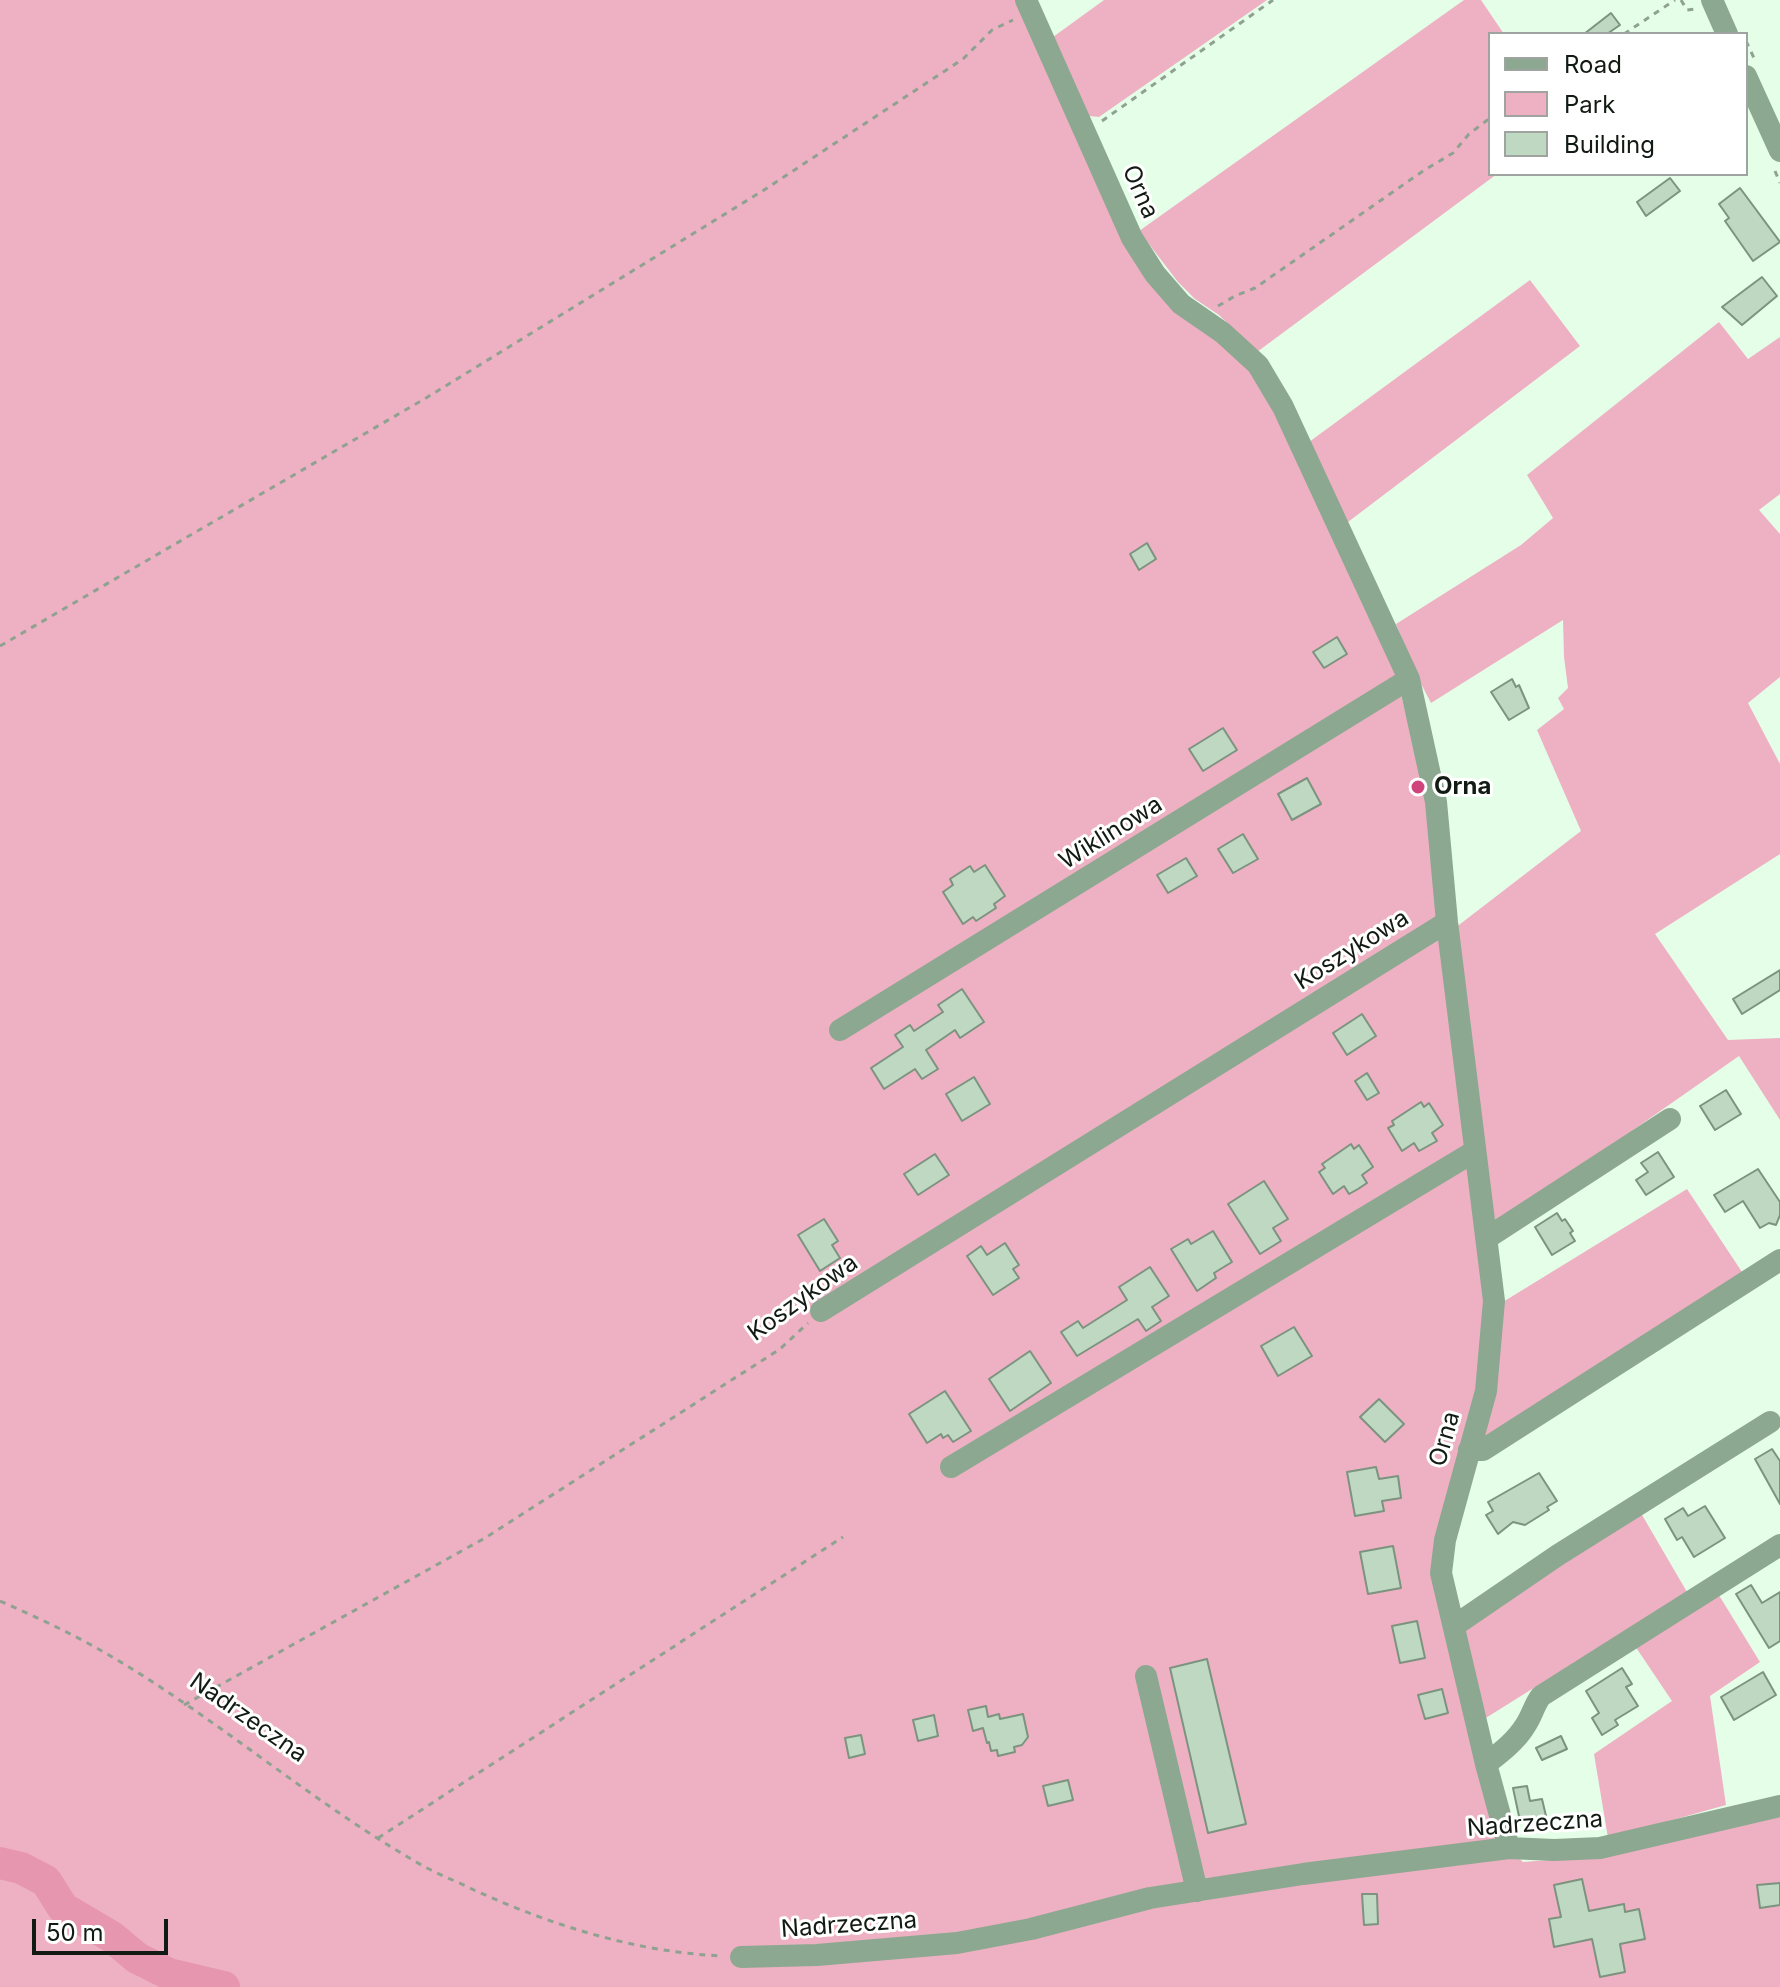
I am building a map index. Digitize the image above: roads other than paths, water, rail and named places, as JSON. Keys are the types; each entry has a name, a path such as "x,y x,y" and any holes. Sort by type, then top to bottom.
{"street":[{"path":"1712,0 1726,32"},
{"name":"Orna","path":"1030,7 1132,238 1155,274 1181,304 1223,333 1258,365 1283,407 1409,679 1436,802 1447,922 1494,1301 1486,1391 1445,1540 1441,1573 1509,1848"},
{"path":"1748,80 1780,151"},
{"name":"Wiklinowa","path":"840,1030 1409,679"},
{"name":"Koszykowa","path":"821,1311 1447,922"},
{"path":"1487,1238 1670,1119"},
{"path":"951,1467 1475,1151"},
{"path":"1469,1450 1483,1450 1780,1260"},
{"path":"1454,1626 1558,1555 1770,1422"},
{"path":"1486,1764 1510,1744 1525,1726 1541,1696 1780,1545"},
{"path":"1146,1676 1197,1891"},
{"name":"Nadrzeczna","path":"741,1957 817,1955 957,1943 1031,1929 1150,1898 1303,1874 1509,1848 1600,1848 1780,1806"}],"waterway":[{"path":"0,1863 21,1868 46,1881 63,1908 112,1937 137,1958 169,1974 224,1987"}],"place":[{"name":"Orna","path":"1418,787"}]}
